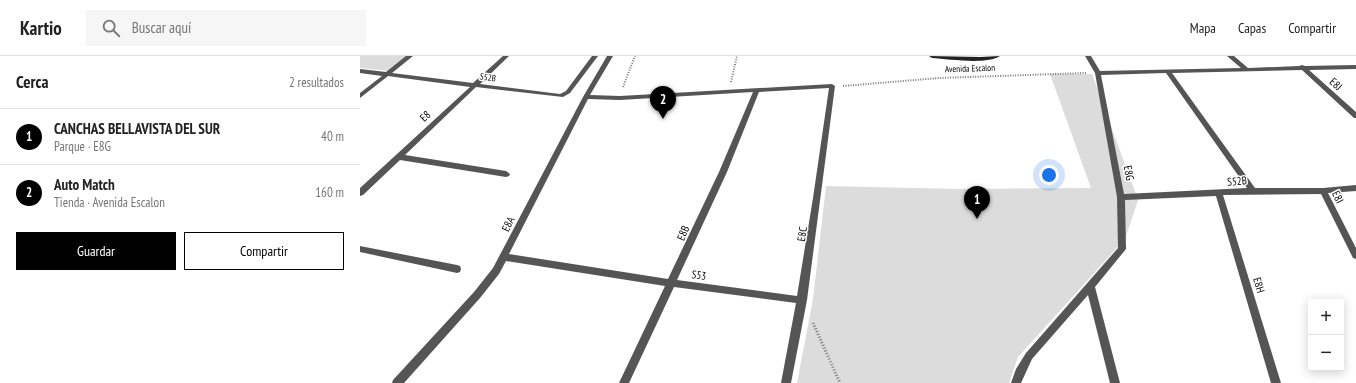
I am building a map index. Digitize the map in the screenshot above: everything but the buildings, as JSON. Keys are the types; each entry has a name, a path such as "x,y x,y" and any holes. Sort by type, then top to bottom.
{"main road":[{"path":"932,56 980,59 997,56"}],"street":[{"path":"360,96 410,56"},
{"name":"E8","path":"360,193 506,56"},
{"name":"S52B","path":"360,71 561,96 568,92 596,56"},
{"name":"E8A","path":"397,383 477,296 496,271 586,97 610,56"},
{"name":"E8G","path":"1016,383 1029,356 1122,249 1121,197 1098,73 1088,56"},
{"path":"1230,56 1248,70"},
{"path":"1098,73 1248,70 1302,67 1356,67"},
{"name":"E8J","path":"1302,67 1356,116"},
{"path":"1168,72 1253,191"},
{"path":"586,97 620,98 832,86"},
{"name":"E8C","path":"786,383 802,300 820,184 832,86"},
{"name":"E8B","path":"624,383 723,172 757,90"},
{"path":"399,157 506,174"},
{"name":"S52B","path":"1121,197 1219,194 1253,191 1323,191 1356,188"},
{"name":"E8I","path":"1323,191 1356,256"},
{"name":"E8H","path":"1219,194 1276,383"},
{"path":"360,249 457,269"},
{"name":"S53","path":"503,257 672,283 802,300"},
{"path":"1090,286 1115,383"}],"path":[{"path":"620,98 635,56"},
{"path":"728,92 737,56"},
{"name":"Avenida Escalon","path":"832,86 939,78 1098,73"},
{"path":"802,300 840,383"}],"shaded area":[{"path":"360,56 408,56 389,71 360,68"},
{"path":"1050,74 1092,74 1138,200 1125,239 1018,357 1009,383 797,383 813,299 826,186 960,189 1091,188"}],"place":[{"name":"Auto Match","path":"663,119"},
{"name":"CANCHAS BELLAVISTA DEL SUR","path":"977,219"}]}
